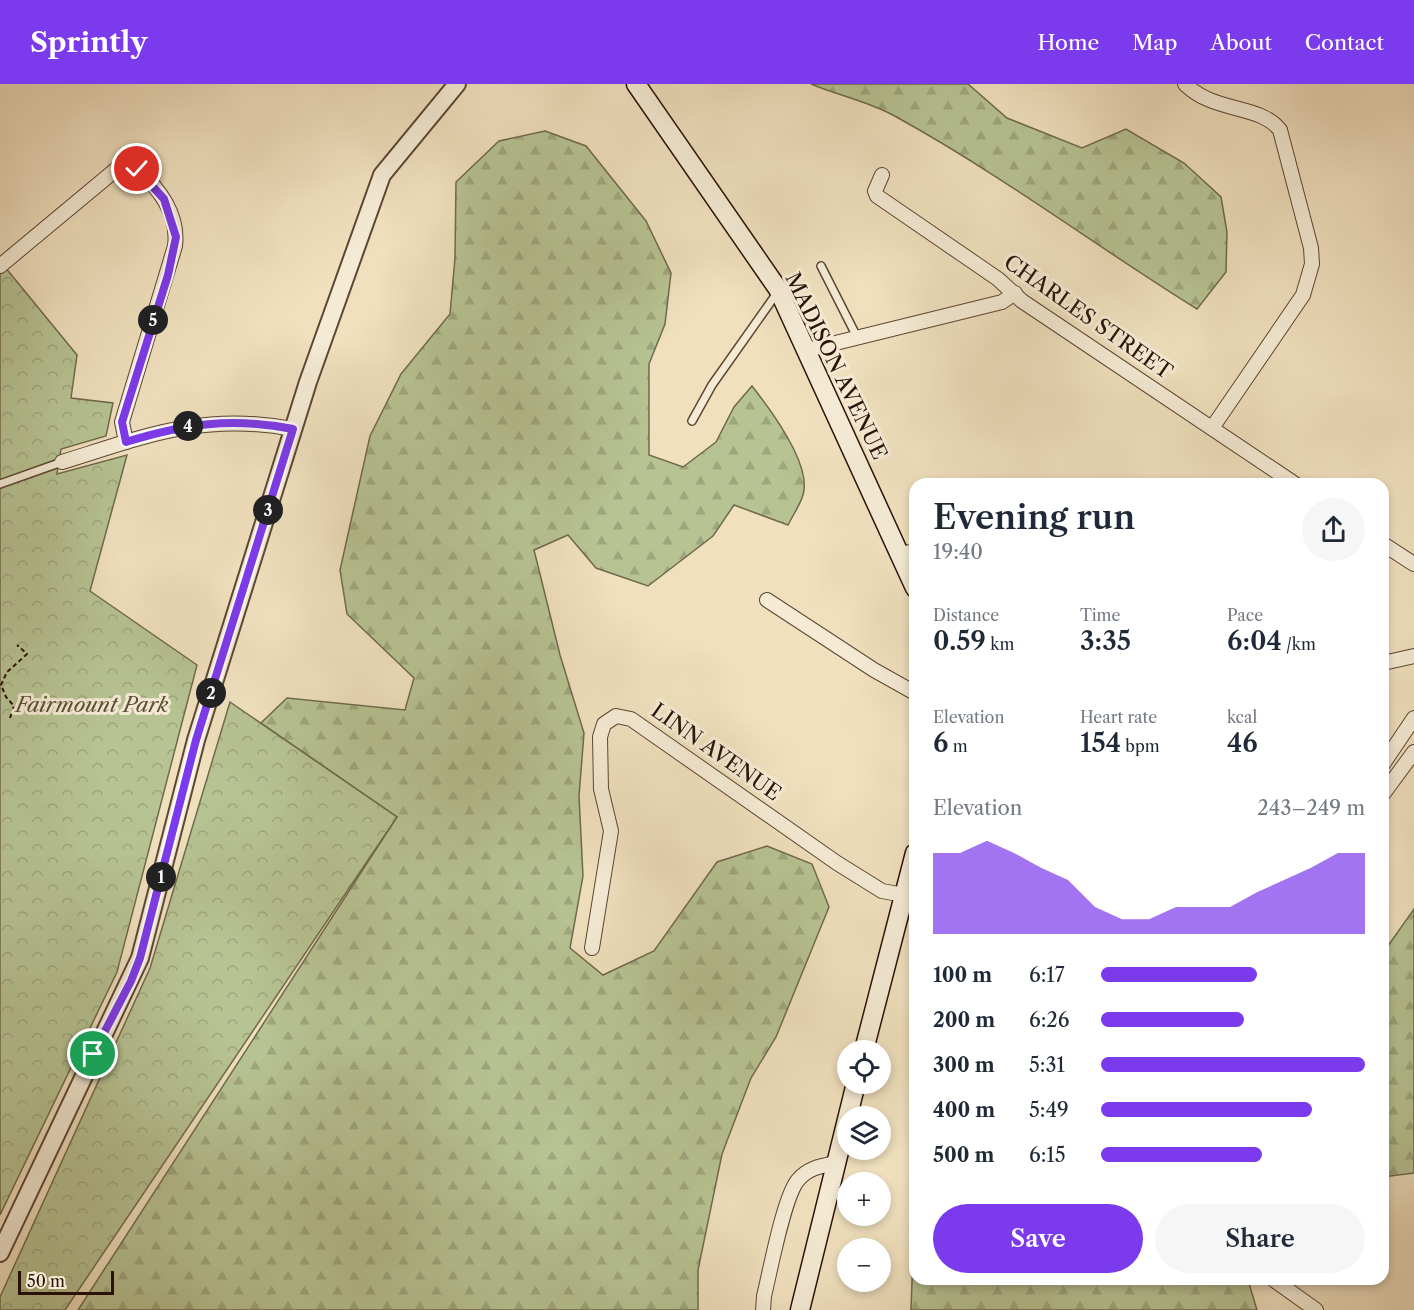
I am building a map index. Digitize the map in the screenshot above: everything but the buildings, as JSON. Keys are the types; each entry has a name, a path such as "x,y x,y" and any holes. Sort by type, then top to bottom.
{"main road":[{"name":"MADISON AVENUE","path":"636,84 779,291 907,553"},
{"path":"867,1040 909,876"},
{"path":"800,1310 853,1094"}],"street":[{"path":"0,1253 93,1054 131,981 157,895 196,740 293,429 382,175 457,84"},
{"path":"1185,84 1213,104 1263,116 1280,130 1311,248 1312,264 1303,295 1212,428"},
{"path":"0,266 119,167 132,166 137,169 164,199 176,237 175,246 122,422 126,442"},
{"name":"CHARLES STREET","path":"882,174 875,191 877,196 1287,478"},
{"path":"807,350 1002,302 1015,293"},
{"path":"62,462 176,429 231,422 261,423 293,429"},
{"path":"1389,547 1414,564"},
{"path":"768,600 874,670 909,690"},
{"path":"1389,662 1414,656"},
{"name":"LINN AVENUE","path":"592,948 611,831 601,789 600,736 604,724 616,716 631,719 882,891 904,895"},
{"path":"1389,755 1414,718"},
{"path":"1389,786 1414,752"},
{"path":"763,1310 764,1296 791,1191 804,1173 815,1167 835,1163"},
{"path":"1281,1285 1316,1310"}],"lane":[{"path":"821,266 857,337"},
{"path":"692,421 712,386 779,291"},
{"path":"0,484 62,462"}],"path":[{"path":"10,718 14,706 6,697 2,685 7,672 27,654 17,645"}],"green space":[{"path":"811,84 968,84 1007,118 1082,148 1126,129 1184,163 1221,197 1227,232 1226,272 1197,309 938,141 879,108"},
{"path":"545,131 586,146 646,221 671,273 665,324 649,364 649,455 683,467 716,442 734,407 752,386 788,438 796,453 804,483 802,499 788,525 734,505 713,536 648,586 596,568 568,535 534,550 560,655 584,733 579,796 583,876 570,948 603,975 654,951 717,862 767,846 812,864 829,907 776,1037 751,1078 722,1154 698,1270 698,1310 78,1310 397,817 261,723 287,698 405,710 414,678 347,614 340,570 370,436 401,374 450,314 455,258 456,182 499,141"},
{"name":"Fairmount Park","path":"0,261 77,355 71,398 113,403 106,436 61,449 57,474 127,455 90,591 197,665 117,972 0,1215"},
{"name":"Fairmount Park","path":"230,702 397,817 65,1310 0,1310 0,1297 150,968"},
{"path":"1414,909 1414,1173 1389,1176 1389,944"},
{"path":"912,1285 1250,1285 1257,1310 911,1310"}],"route":[{"path":"93,1054 131,981 140,958 196,740 293,429 261,423 231,422 195,425 126,442 122,422 168,275 176,237 170,211 164,199 150,180 137,169"}]}
